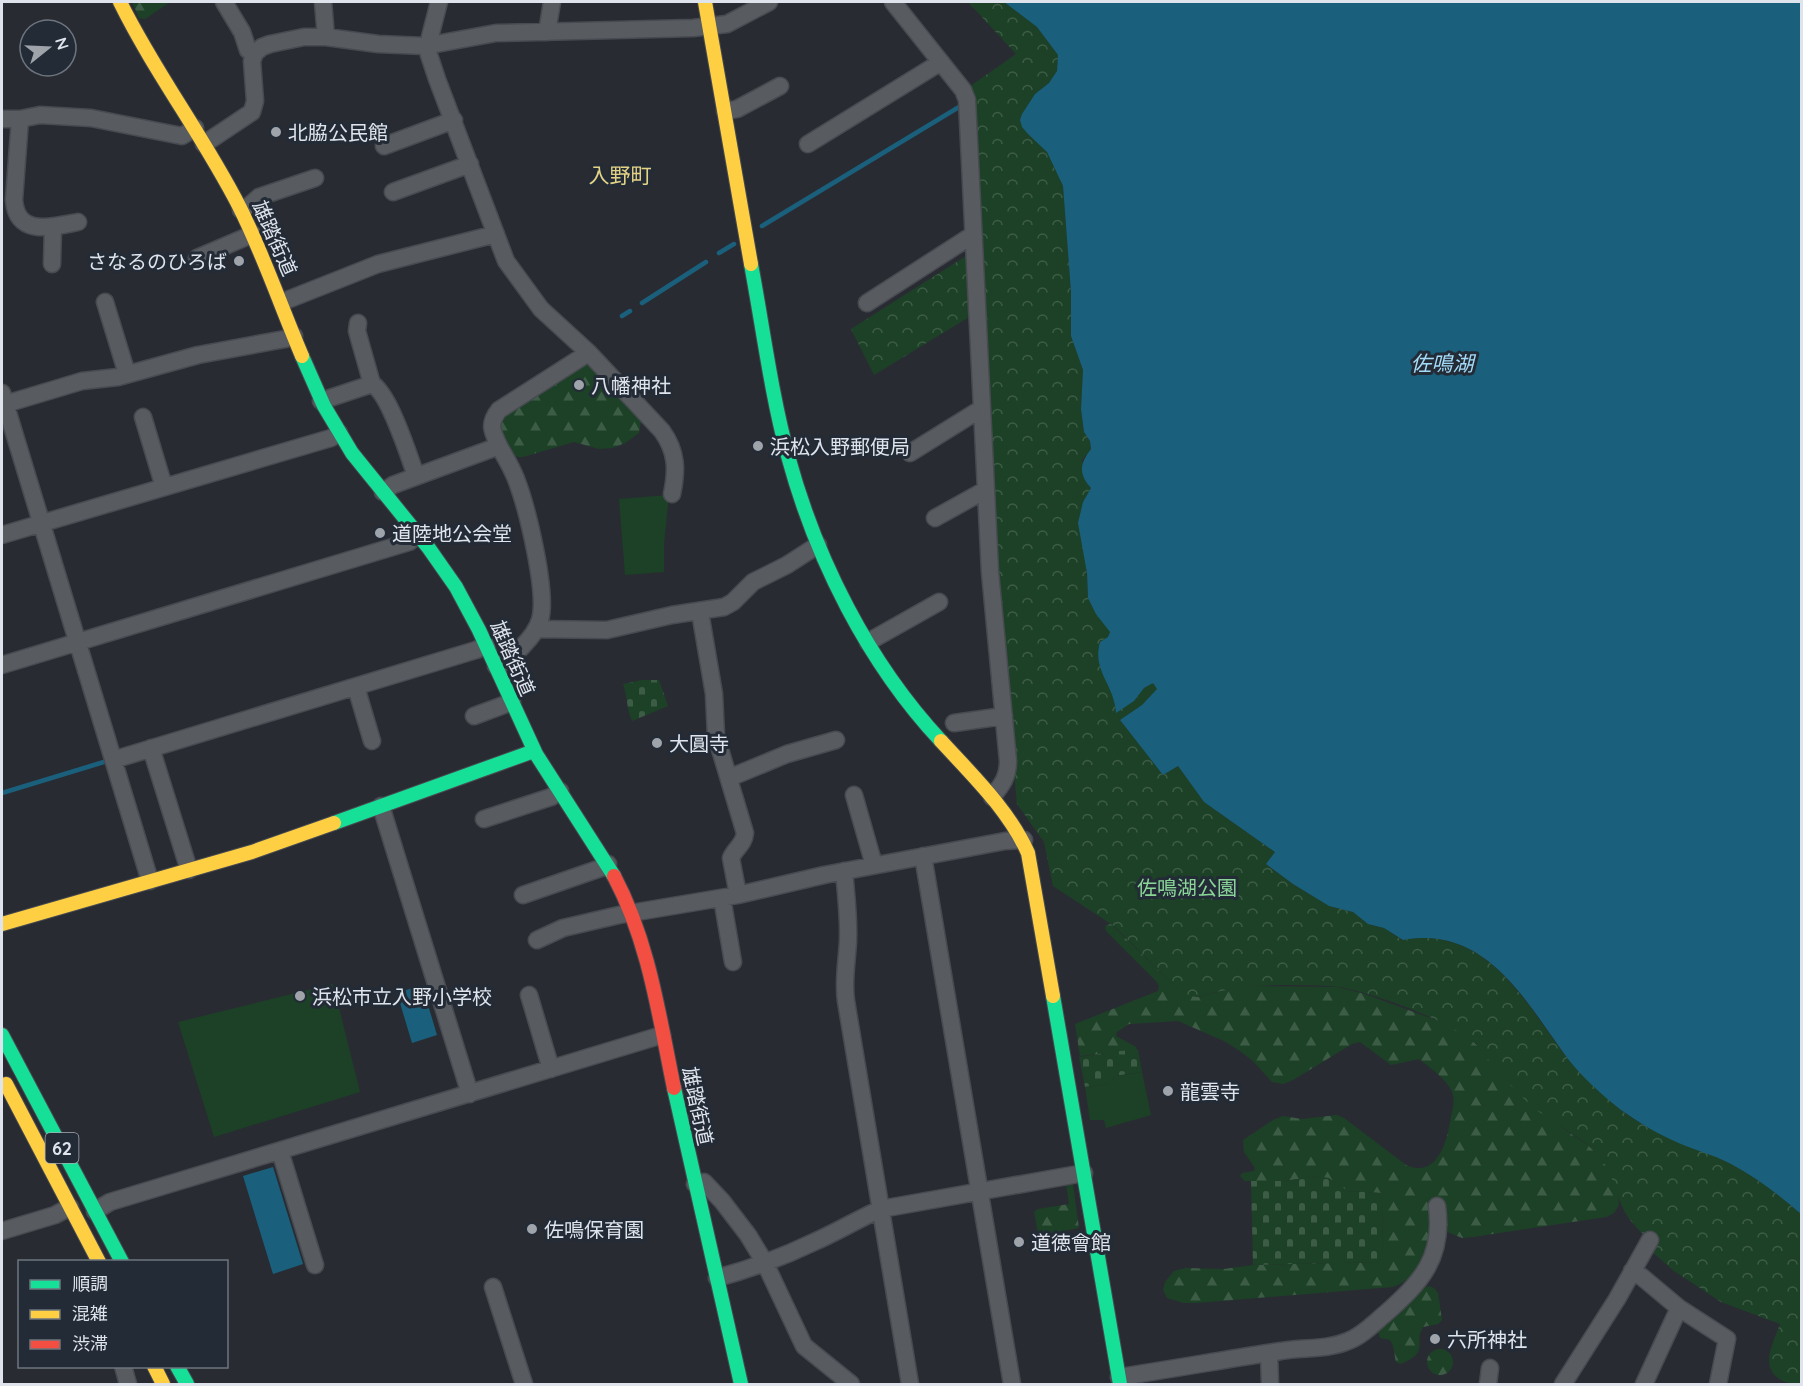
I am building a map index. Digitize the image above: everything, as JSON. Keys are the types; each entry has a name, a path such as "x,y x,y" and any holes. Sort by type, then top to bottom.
{"street":[{"name":"雄踏街道","path":"120,2 146,52 195,128 241,210 282,302 321,401 353,454 418,535 455,586 487,645 534,751 608,864 632,914 645,954 741,1384"},
{"path":"224,2 242,32 248,50 255,53"},
{"path":"323,2 326,37"},
{"path":"439,2 429,45 437,79 506,261 541,309 587,352 662,431 669,441 676,465 672,494"},
{"path":"547,32 552,2"},
{"path":"705,2 779,422 795,480 818,545 842,597 898,688 952,756 992,797 1016,826 1031,866 1120,1381 1269,1353 1336,1345 1354,1338 1370,1328 1402,1299 1426,1271 1434,1256 1438,1240 1440,1223 1437,1206"},
{"path":"893,2 963,90 967,100 990,572 1008,771 1005,780 992,797"},
{"path":"204,144 252,112 255,101 252,61 255,53 262,47 287,40 326,37 378,44 429,45 479,35 711,26 728,24 763,3"},
{"path":"808,144 941,62"},
{"path":"725,111 737,109 780,86"},
{"path":"2,119 20,120 40,115 91,118 182,136 195,128"},
{"path":"20,120 8,203 19,218 27,224 53,227 78,222"},
{"path":"384,146 454,120"},
{"path":"393,192 470,164"},
{"path":"241,210 259,198 315,178"},
{"path":"52,264 53,227"},
{"path":"197,258 253,234"},
{"path":"282,302 378,264 496,234"},
{"path":"867,303 968,238 974,238"},
{"path":"105,302 127,374"},
{"path":"358,323 357,331 372,384 379,388 416,476"},
{"path":"150,881 3,401 82,381 127,374 198,355 294,336"},
{"path":"496,666 508,661 536,629 542,614 542,603 533,540 516,478 491,428 493,418 499,410 587,352"},
{"path":"321,401 372,384"},
{"path":"910,453 976,412 982,412"},
{"path":"143,417 164,487"},
{"path":"2,534 331,438 339,433"},
{"path":"383,492 393,485 499,446"},
{"path":"935,518 980,493 986,493"},
{"path":"2,664 409,542 418,535"},
{"path":"536,629 607,630 672,615 724,607 733,602 753,582 787,565 818,545"},
{"path":"868,642 939,602"},
{"path":"700,612 714,694 716,736 745,833 745,840 731,858 733,962"},
{"path":"113,760 487,645"},
{"path":"356,687 372,741"},
{"path":"474,716 512,702"},
{"path":"954,723 1004,716"},
{"path":"729,778 787,754 836,740"},
{"path":"151,748 189,870"},
{"path":"2,924 275,844 534,751"},
{"path":"484,819 551,797 560,791"},
{"path":"854,795 874,865"},
{"path":"381,806 470,1094"},
{"path":"537,940 563,928 730,897 874,865 1005,841 1023,840"},
{"path":"923,856 1012,1384"},
{"path":"523,895 608,864"},
{"path":"844,871 848,919 848,955 844,984 846,1001 910,1384"},
{"path":"529,995 551,1069"},
{"name":"62","path":"2,1035 121,1260"},
{"path":"94,1211 110,1202 662,1035"},
{"name":"62","path":"2,1075 98,1260"},
{"path":"280,1151 315,1265"},
{"path":"717,1278 765,1263 813,1243 881,1209 1084,1173"},
{"path":"695,1184 704,1182 736,1217 765,1263 804,1346 851,1384"},
{"path":"2,1231 55,1215 70,1207"},
{"path":"1563,1384 1617,1299 1650,1240"},
{"path":"1632,1271 1679,1308 1727,1339 1718,1384"},
{"path":"493,1287 524,1384"},
{"path":"1644,1384 1679,1308"},
{"path":"1269,1353 1270,1384"},
{"path":"124,1368 128,1384"},
{"path":"155,1368 163,1384"},
{"path":"178,1368 187,1384"}],"green space":[{"path":"132,2 170,2 145,19 139,18"},
{"name":"佐鳴湖公園","path":"968,2 1004,2 1037,27 1058,55 1057,71 1049,83 1035,94 1022,114 1047,152 1063,186 1071,292 1071,336 1083,370 1081,409 1084,432 1090,441 1091,449 1082,460 1088,485 1091,488 1083,502 1088,598 1110,632 1108,637 1100,642 1109,685 1115,699 1116,712 1134,701 1144,688 1153,683 1157,689 1142,705 1120,720 1163,775 1178,766 1204,802 1275,852 1266,864 1293,884 1329,906 1353,912 1368,924 1384,928 1402,940 1432,938 1458,944 1481,956 1501,972 1519,992 1573,1065 1621,1110 1647,1127 1741,1169 1768,1187 1801,1214 1801,1384 1781,1380 1773,1373 1770,1366 1770,1352 1780,1324 1721,1302 1674,1271 1649,1249 1653,1244 1626,1214 1609,1173 1596,1152 1534,1108 1505,1080 1476,1044 1464,1035 1406,1007 1345,988 1259,986 1199,996 1186,995 1114,926 1053,886 1044,842 1017,804 996,572 969,87 1016,54"},
{"path":"966,256 969,317 874,375 851,329"},
{"path":"592,363 639,414 641,421 639,433 613,448 599,449 574,442 523,457 511,454 504,444 497,419 580,364"},
{"path":"669,495 664,544 664,572 625,575 619,499"},
{"path":"642,680 659,680 668,706 632,721 623,684"},
{"path":"1111,924 1182,993 1197,997 1235,988 1256,986 1337,987 1365,994 1449,1025 1478,1046 1510,1085 1533,1107 1590,1147 1602,1159 1611,1174 1619,1205 1614,1213 1606,1217 1473,1237 1462,1238 1445,1231 1413,1274 1393,1287 1196,1303 1184,1303 1167,1298 1163,1290 1165,1282 1174,1271 1186,1268 1224,1269 1253,1265 1382,1262 1383,1198 1381,1193 1348,1191 1318,1176 1284,1181 1245,1181 1240,1176 1242,1173 1254,1171 1255,1168 1244,1152 1243,1140 1283,1116 1302,1119 1337,1115 1406,1165 1417,1168 1426,1167 1434,1162 1444,1146 1450,1125 1453,1098 1447,1083 1419,1059 1391,1065 1360,1042 1352,1044 1293,1080 1283,1084 1272,1082 1254,1062 1240,1051 1224,1041 1178,1021 1129,1024 1117,1032 1116,1036 1136,1047 1137,1050 1080,1056 1075,1024 1158,991 1159,986 1156,981 1105,929 1106,925"},
{"path":"333,984 360,1092 214,1137 178,1022"},
{"path":"1138,1050 1142,1072 1115,1076 1111,1083 1085,1087 1079,1057"},
{"path":"1142,1072 1151,1115 1106,1128 1104,1120 1090,1120 1085,1087 1111,1083 1115,1076"},
{"path":"1318,1176 1329,1178 1348,1191 1381,1193 1383,1198 1382,1262 1253,1265 1251,1181 1284,1181"},
{"path":"1066,1183 1073,1185 1079,1228 1043,1235 1038,1233 1034,1212 1038,1209 1069,1204"},
{"path":"1428,1286 1434,1288 1438,1293 1442,1320 1438,1324 1423,1327 1418,1351 1409,1360 1400,1364 1396,1362 1390,1340 1380,1338 1378,1332 1422,1289"},
{"path":"1440,1349 1449,1353 1453,1362 1449,1371 1440,1375 1431,1371 1427,1362 1431,1353"}],"water":[{"name":"佐鳴湖","path":"1004,2 1801,2 1801,1214 1768,1187 1741,1169 1679,1143 1621,1110 1574,1066 1519,992 1501,972 1481,956 1458,944 1432,938 1403,940 1384,928 1368,924 1353,912 1329,906 1293,884 1266,864 1275,852 1204,802 1178,766 1163,775 1120,720 1142,705 1157,689 1153,683 1144,688 1134,701 1116,713 1112,693 1099,662 1100,642 1108,637 1110,632 1096,614 1088,598 1087,573 1078,523 1083,502 1091,488 1084,478 1082,468 1091,449 1090,441 1084,432 1081,409 1083,370 1071,336 1071,292 1063,186 1047,152 1022,127 1020,120 1035,94 1049,83 1057,71 1058,55 1037,27"},
{"path":"422,985 437,1035 412,1043 397,993"},
{"path":"273,1167 303,1264 273,1274 243,1176"}],"waterway":[{"path":"762,226 959,107"},
{"path":"719,253 734,244"},
{"path":"642,303 706,262"},
{"path":"622,316 630,311"},
{"path":"2,793 107,761"}],"traffic: fast":[{"path":"751,264 782,432 813,533 829,571 868,644 890,678 941,741"},
{"path":"302,356 324,406 352,453 428,547 456,587 479,630 536,754 614,876"},
{"path":"334,823 534,751"},
{"path":"1053,996 1120,1384"},
{"path":"2,1035 121,1260"},
{"path":"674,1088 741,1384"},
{"path":"178,1368 187,1384"}],"traffic: slow":[{"path":"120,2 148,54 240,208 265,263 302,356"},
{"path":"705,2 751,264"},
{"path":"941,741 1000,807 1028,853 1053,996"},
{"path":"2,924 252,852 334,823"},
{"path":"6,1084 98,1260"},
{"path":"155,1368 163,1384"}],"traffic: jam":[{"path":"614,876 636,927 652,980 674,1088"}],"place":[{"name":"北脇公民館","path":"276,132"},
{"name":"さなるのひろば","path":"239,261"},
{"name":"八幡神社","path":"579,385"},
{"name":"浜松入野郵便局","path":"758,446"},
{"name":"道陸地公会堂","path":"380,533"},
{"name":"大圓寺","path":"657,743"},
{"name":"浜松市立入野小学校","path":"300,996"},
{"name":"龍雲寺","path":"1168,1091"},
{"name":"佐鳴保育園","path":"532,1229"},
{"name":"道徳會館","path":"1019,1242"},
{"name":"六所神社","path":"1435,1339"}],"district":[{"name":"入野町","path":"620,175"}]}
